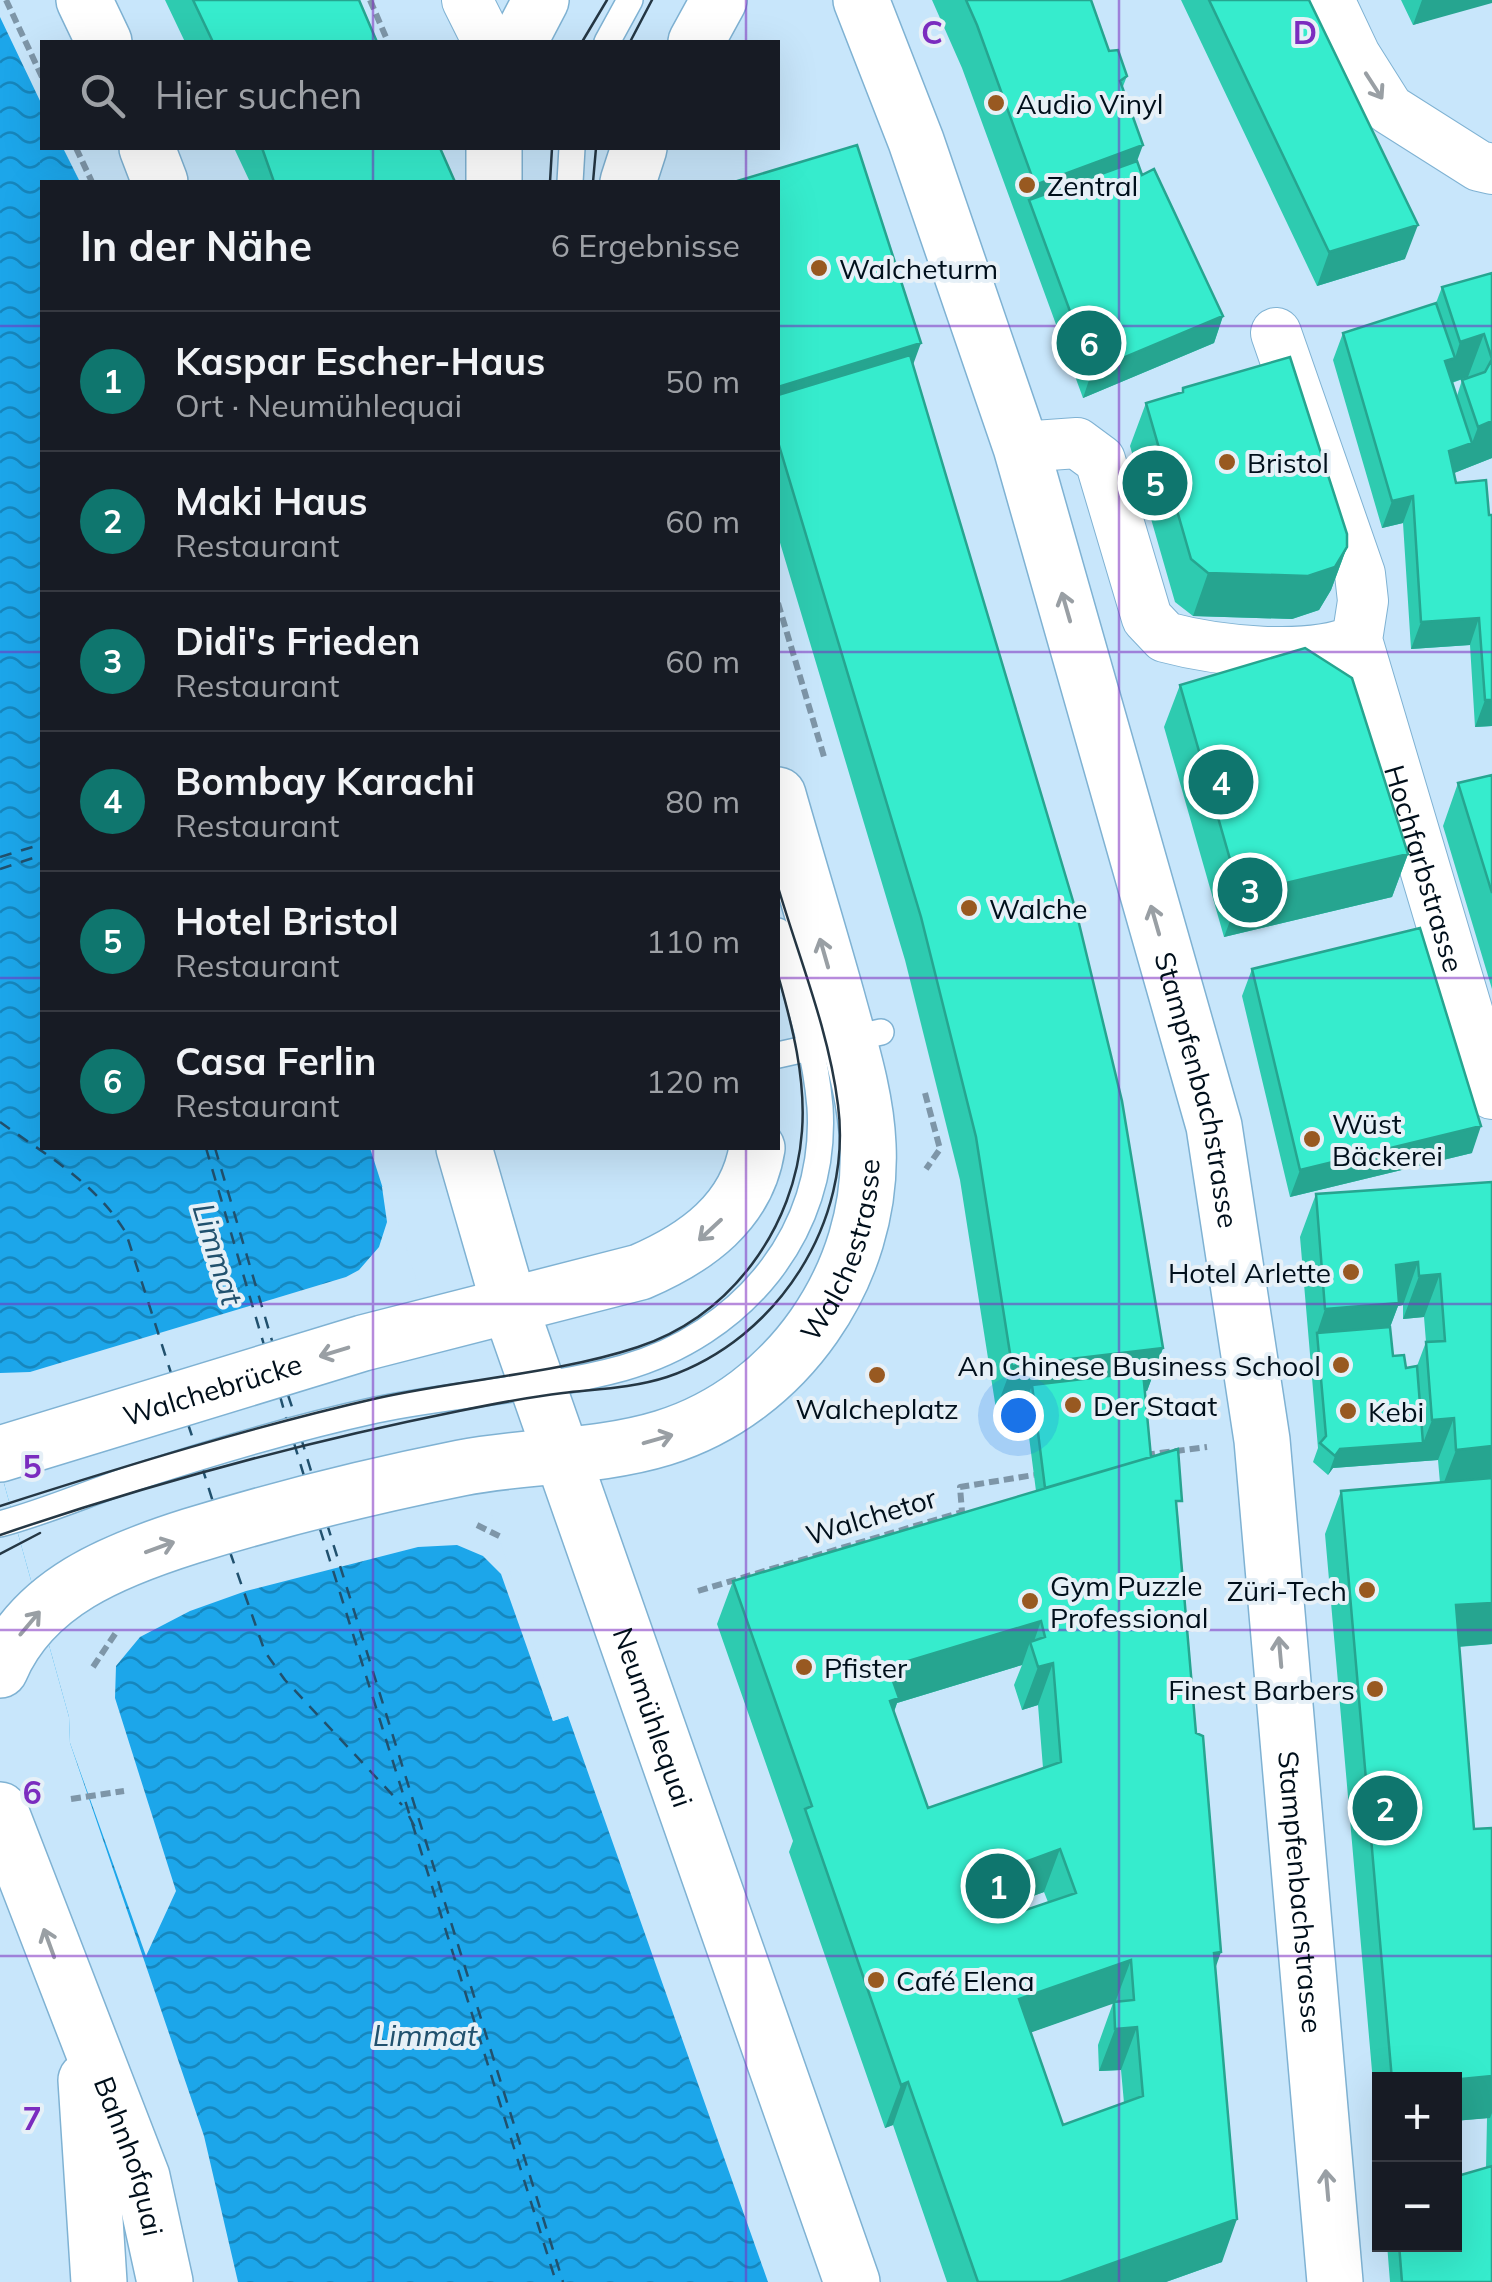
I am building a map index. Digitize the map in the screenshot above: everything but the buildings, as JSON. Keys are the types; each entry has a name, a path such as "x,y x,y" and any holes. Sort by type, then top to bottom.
{"street":[{"path":"84,0 103,40"},
{"path":"467,0 487,40"},
{"path":"521,40 542,0"},
{"path":"697,40 720,0"},
{"name":"Stampfenbachstrasse","path":"861,0 916,141 1021,447 1214,1126 1262,1440 1335,2282"},
{"path":"1328,0 1354,56 1389,108 1479,166 1492,169"},
{"path":"148,150 159,180"},
{"path":"494,150 494,180"},
{"path":"629,180 638,150"},
{"name":"Hochfarbstrasse","path":"1276,333 1360,574 1362,600 1357,640 1492,1094"},
{"path":"1021,447 1076,443 1100,460 1148,618 1165,637 1302,653 1332,651 1357,640"},
{"name":"Walchestrasse","path":"0,1670 29,1621 72,1588 138,1555 232,1524 466,1467 646,1443 682,1431 735,1403 790,1358 826,1308 856,1243 868,1170 846,1049 780,802"},
{"name":"Neumühlequai","path":"465,1150 536,1384 852,2282"},
{"path":"510,1307 608,1282 682,1253 730,1210 744,1190 756,1150"},
{"name":"Walchebrücke","path":"0,1454 428,1327 510,1307"},
{"name":"Bahnhofquai","path":"0,1810 142,2177 165,2282"},
{"name":"Bahnhofquai","path":"84,2034 100,2282"}],"lane":[{"path":"607,40 630,0"},
{"name":"Walchestrasse","path":"5,1523 287,1431 619,1369 673,1350 729,1317 765,1278 792,1237 812,1188 820,1137 846,1049 796,994 780,938"},
{"path":"780,1055 846,1049"}],"path":[{"path":"6,0 40,73"},
{"path":"370,0 387,40"},
{"path":"77,150 91,180"},
{"path":"920,1179 940,1148 935,1129"},
{"path":"1144,1456 1209,1447"},
{"name":"Walchetor","path":"698,1591 962,1512 960,1487 1034,1475"},
{"path":"93,1667 98,1654"},
{"path":"72,1799 124,1791"}],"water":[{"name":"Limmat","path":"0,17 40,101 40,150 64,150 79,180 40,180 40,1150 371,1150 553,1721 568,1716 768,2282 238,2282 204,2136 70,1743 69,1717 0,1469"}],"pier":[{"path":"386,1185 556,1715 567,1711 568,1716 553,1721 501,1574 483,1556 457,1545 418,1547 246,1591 190,1611 140,1637 116,1666 115,1698 176,1891 146,1956 70,1743 69,1717 0,1469 0,1373 30,1372 346,1277 359,1270 379,1247 387,1222 382,1187"}],"ferry route":[{"path":"0,857 40,845"},
{"path":"0,869 40,856"},
{"path":"0,1122 40,1150"},
{"path":"40,1150 100,1199 126,1233 171,1373"},
{"path":"207,1150 264,1345"},
{"path":"216,1150 273,1344"},
{"path":"288,1395 295,1416"},
{"path":"280,1396 287,1421"},
{"path":"188,1424 195,1445"},
{"path":"301,1438 312,1474"},
{"path":"294,1443 305,1479"},
{"path":"202,1467 213,1502"},
{"path":"327,1524 563,2282"},
{"path":"320,1529 556,2282"},
{"path":"230,1552 265,1652 285,1680 402,1805"},
{"path":"409,1816 419,1835"}],"tram line":[{"path":"583,40 607,0"},
{"path":"631,40 652,0"},
{"path":"550,180 552,150"},
{"path":"593,180 596,150"},
{"path":"0,1535 113,1498 343,1436 511,1401 654,1381 707,1359 743,1335 774,1305 800,1271 820,1232 833,1192 840,1149 838,1105 828,1050 780,893"},
{"path":"0,1506 330,1409 607,1356 671,1333 702,1314 729,1291 772,1234 797,1167 802,1091 780,983"},
{"path":"0,1554 40,1533"}],"place":[{"name":"Audio Vinyl","path":"996,103"},
{"name":"Zentral","path":"1027,185"},
{"name":"Walcheturm","path":"819,268"},
{"name":"Casa Ferlin","path":"1089,343"},
{"name":"Bristol","path":"1227,462"},
{"name":"Hotel Bristol","path":"1155,483"},
{"name":"Bombay Karachi","path":"1221,782"},
{"name":"Didi's Frieden","path":"1250,890"},
{"name":"Walche","path":"969,908"},
{"name":"Wüst Bäckerei","path":"1312,1139"},
{"name":"Hotel Arlette","path":"1351,1272"},
{"name":"An Chinese Business School","path":"1341,1365"},
{"name":"Walcheplatz","path":"877,1375"},
{"name":"Der Staat","path":"1073,1405"},
{"name":"Kebi","path":"1348,1411"},
{"name":"Züri-Tech","path":"1367,1590"},
{"name":"Gym Puzzle Professional","path":"1030,1601"},
{"name":"Pfister","path":"804,1667"},
{"name":"Finest Barbers","path":"1375,1689"},
{"name":"Maki Haus","path":"1385,1808"},
{"name":"Kaspar Escher-Haus","path":"998,1886"},
{"name":"Café Elena","path":"876,1980"}]}
